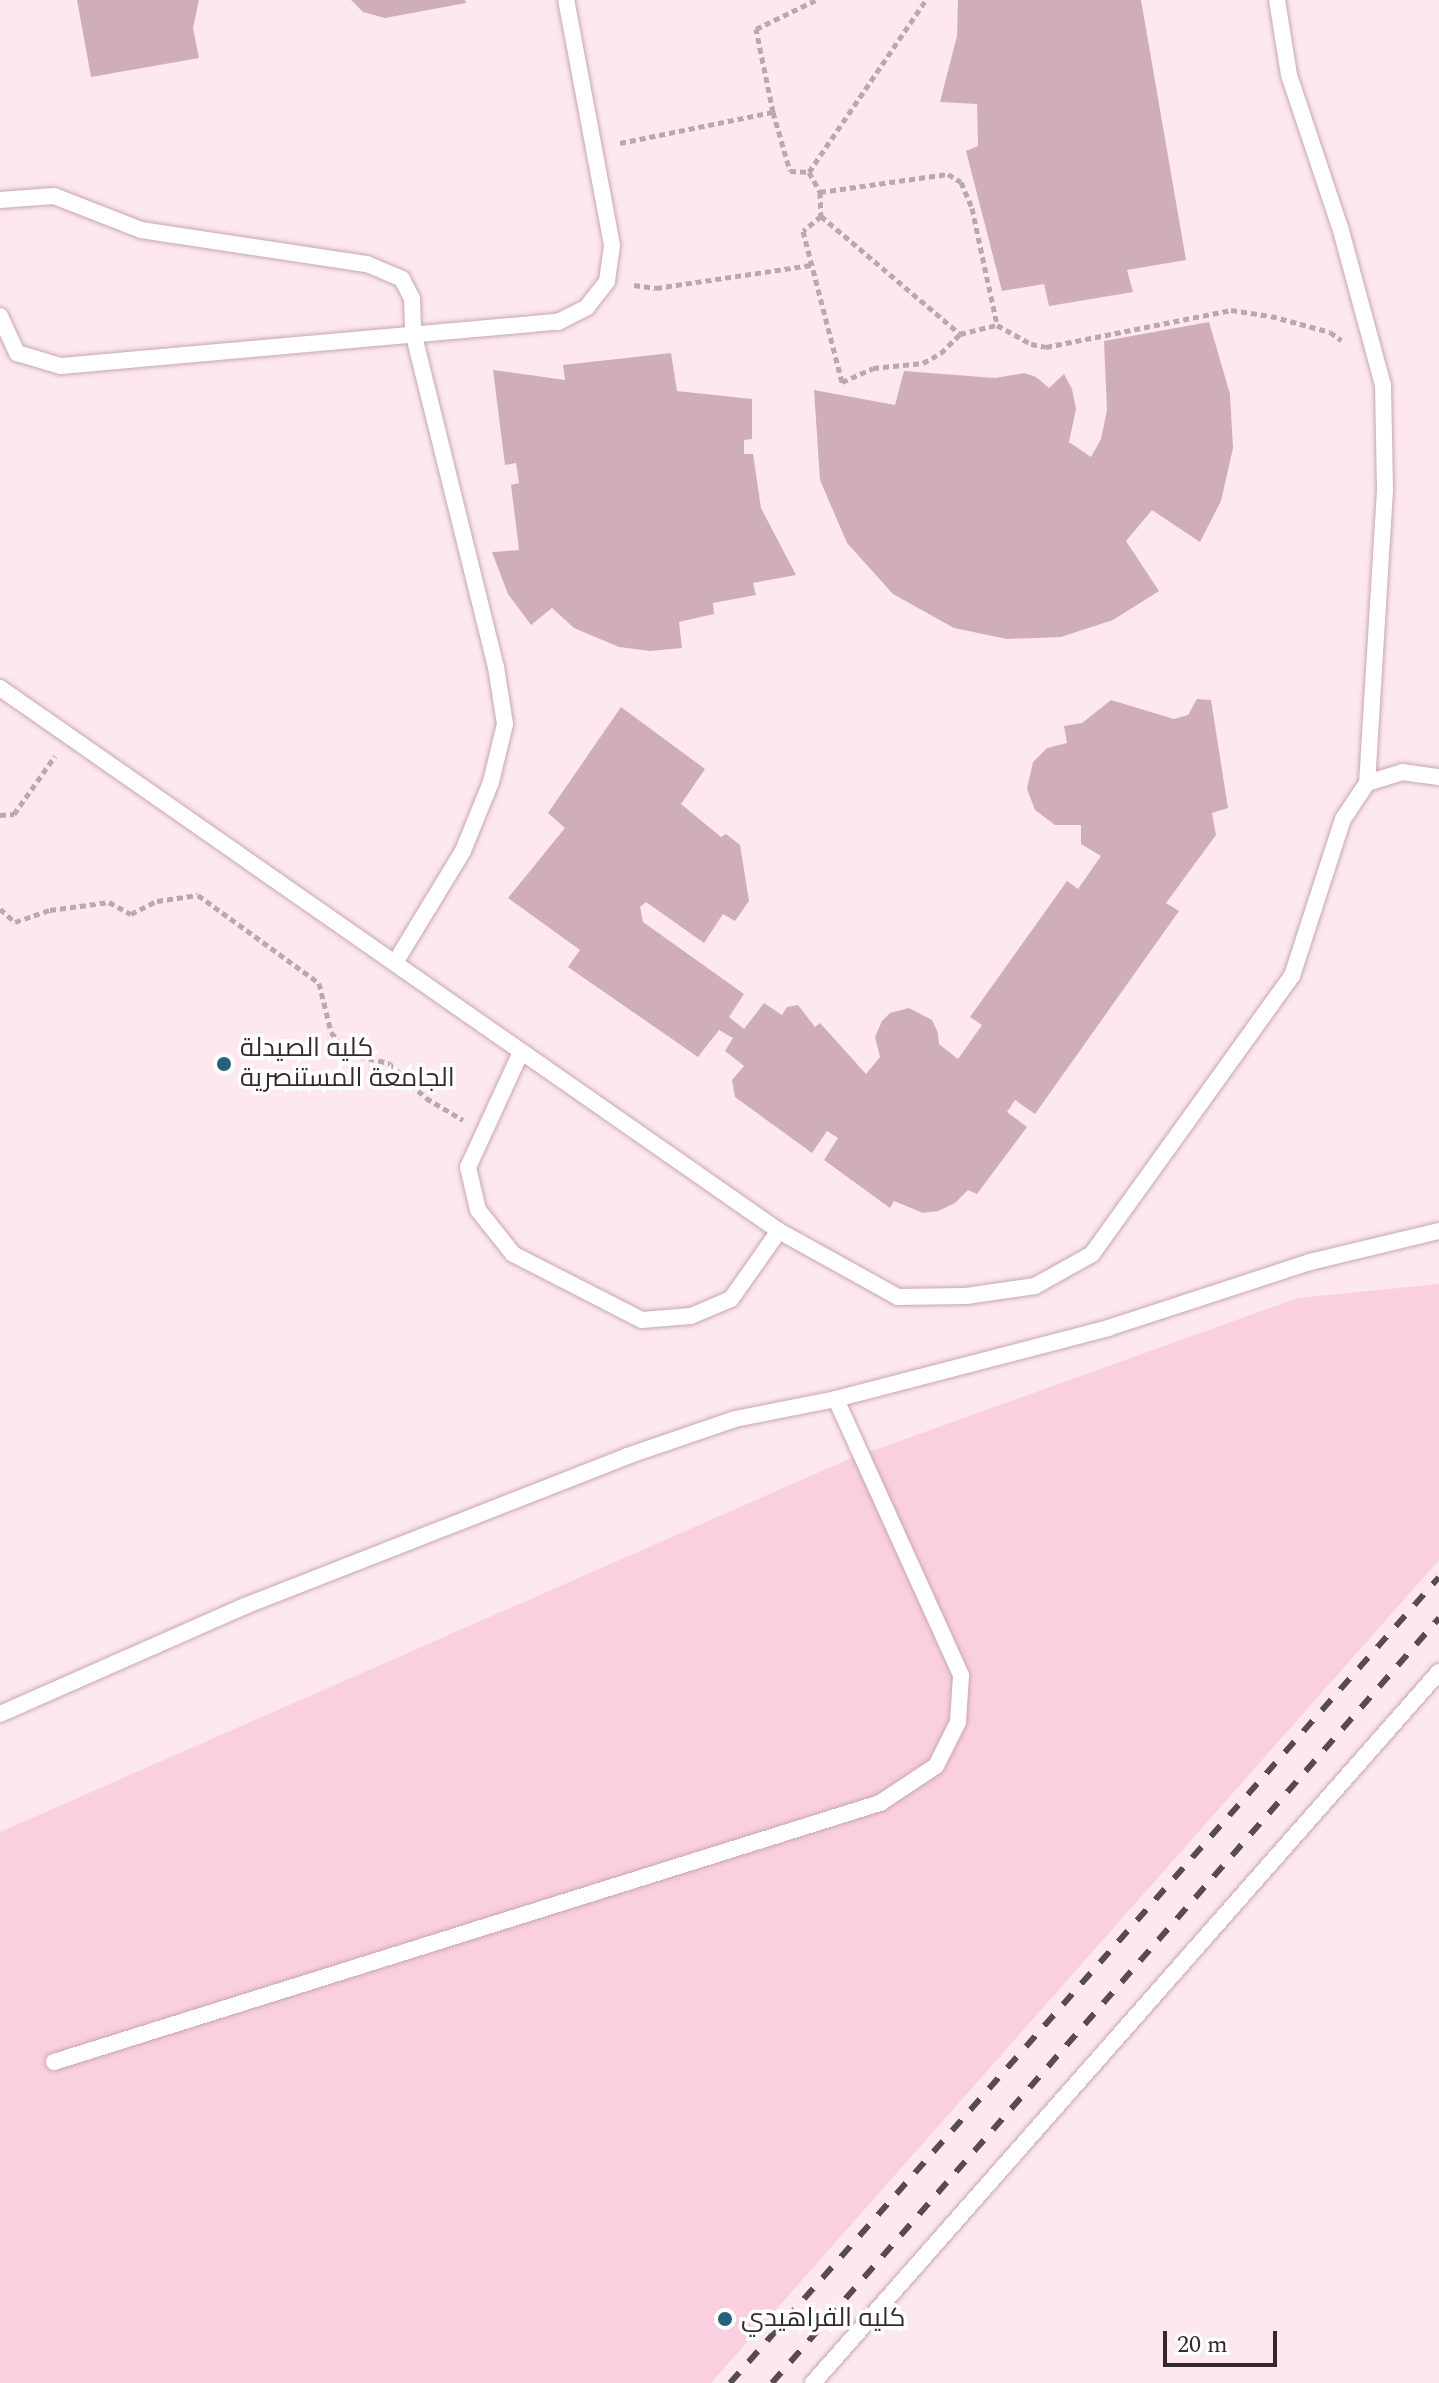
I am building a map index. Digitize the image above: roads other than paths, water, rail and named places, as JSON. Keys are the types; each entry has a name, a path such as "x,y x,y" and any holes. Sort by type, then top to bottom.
{"lane":[{"path":"0,316 17,353 61,366 413,332 558,322 587,307 607,281 612,245 566,0"},
{"path":"0,688 779,1231 898,1297 966,1296 1035,1286 1092,1254 1292,976 1343,819 1367,783 1385,490 1383,385 1340,227 1289,75 1277,0"},
{"path":"0,200 54,196 141,230 367,264 402,279 412,299 413,332 496,667 505,724 491,782 463,851 395,963"},
{"path":"1367,783 1402,772 1439,777"},
{"path":"521,1052 468,1167 478,1210 513,1254 642,1320 691,1316 731,1299 779,1231"},
{"path":"0,1714 245,1606 627,1456 735,1419 836,1399 1108,1328 1310,1262 1439,1231"},
{"path":"54,2062 880,1803 936,1766 958,1722 961,1675 836,1399"},
{"path":"813,2383 1439,1672"}],"railway":[{"path":"730,2383 1439,1577"},
{"path":"772,2383 1439,1618"}],"place":[{"name":"كليه الصيدلة الجامعة المستنصرية","path":"224,1064"},
{"name":"كليه الفراهيدي","path":"725,2319"}]}
